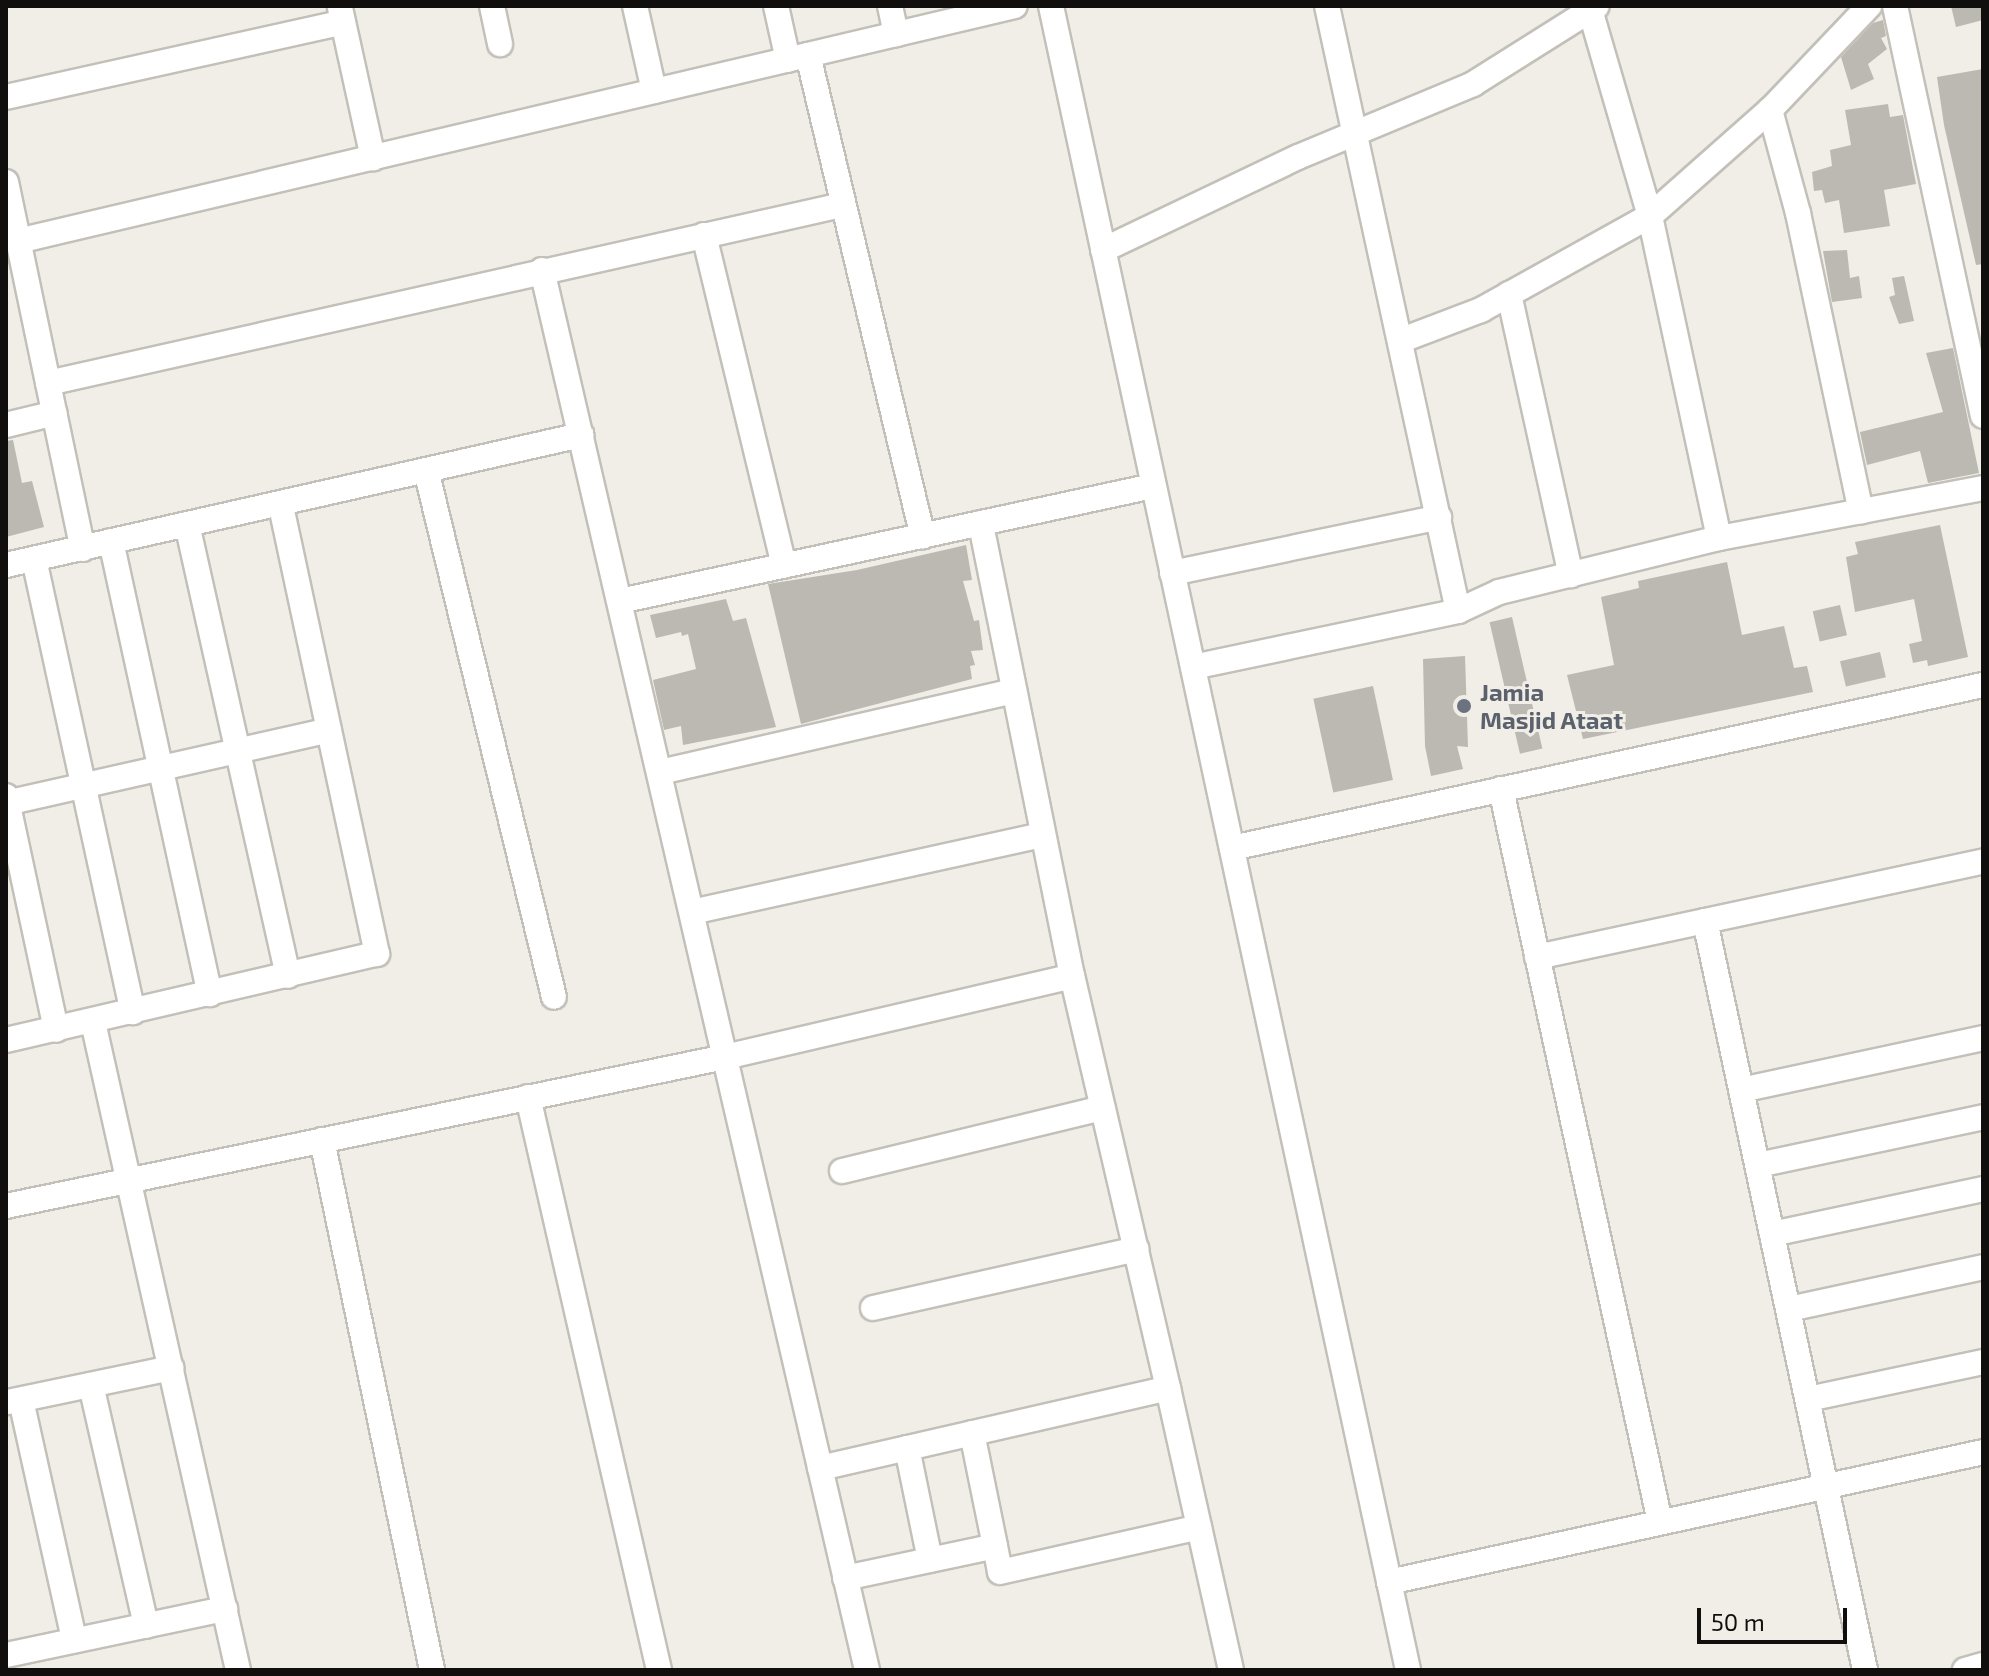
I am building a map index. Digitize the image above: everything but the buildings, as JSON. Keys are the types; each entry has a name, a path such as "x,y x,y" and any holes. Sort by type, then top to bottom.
{"street":[{"path":"492,6 500,44"},
{"path":"635,6 654,91"},
{"path":"776,6 798,57 842,205 923,536"},
{"path":"890,6 896,34"},
{"path":"13,232 373,158 1015,6"},
{"path":"1051,6 1408,1670"},
{"path":"1327,6 1402,340 1458,611"},
{"path":"1402,340 1481,310 1650,216 1770,110 1869,6"},
{"path":"1895,6 1976,352 1983,416"},
{"path":"1103,250 1353,132 1473,84 1594,10 1650,216 1719,538"},
{"path":"6,97 341,14 373,158"},
{"path":"1770,110 1798,213 1861,511"},
{"path":"6,182 13,232 83,549"},
{"path":"48,383 842,205"},
{"path":"704,235 784,565"},
{"path":"542,270 820,1468 845,1578 860,1669"},
{"path":"1509,294 1571,575"},
{"path":"6,425 55,413"},
{"path":"6,565 581,435"},
{"path":"426,470 554,997"},
{"path":"620,601 1153,486"},
{"path":"1193,667 1458,611 1499,592 1719,538 1983,488"},
{"path":"6,1040 377,954 280,503"},
{"path":"1172,573 1439,517"},
{"path":"981,523 1072,976 1231,1670"},
{"path":"187,524 288,976"},
{"path":"111,541 210,994"},
{"path":"34,559 133,1012"},
{"path":"1232,848 1983,685"},
{"path":"660,772 1013,691"},
{"path":"56,1030 6,800 329,730"},
{"path":"1501,789 1660,1522"},
{"path":"692,912 1043,835"},
{"path":"1537,957 1983,861"},
{"path":"1705,921 1865,1670"},
{"path":"6,1206 725,1057 1072,976"},
{"path":"93,1022 131,1179 238,1670"},
{"path":"1741,1090 1983,1038"},
{"path":"528,1097 659,1670"},
{"path":"842,1171 1103,1108"},
{"path":"1758,1165 1983,1117"},
{"path":"322,1140 432,1670"},
{"path":"1772,1234 1983,1189"},
{"path":"873,1308 1136,1249"},
{"path":"1789,1309 1983,1267"},
{"path":"1808,1399 1983,1362"},
{"path":"74,1640 14,1401 171,1368"},
{"path":"91,1385 146,1626"},
{"path":"820,1468 1168,1388"},
{"path":"972,1433 1000,1572 1199,1527"},
{"path":"907,1448 930,1560"},
{"path":"1389,1582 1983,1452"},
{"path":"845,1578 995,1546"},
{"path":"6,1655 225,1609"},
{"path":"1965,1670 1983,1665"}],"place":[{"name":"Jamia Masjid Ataat","path":"1464,706"}]}
